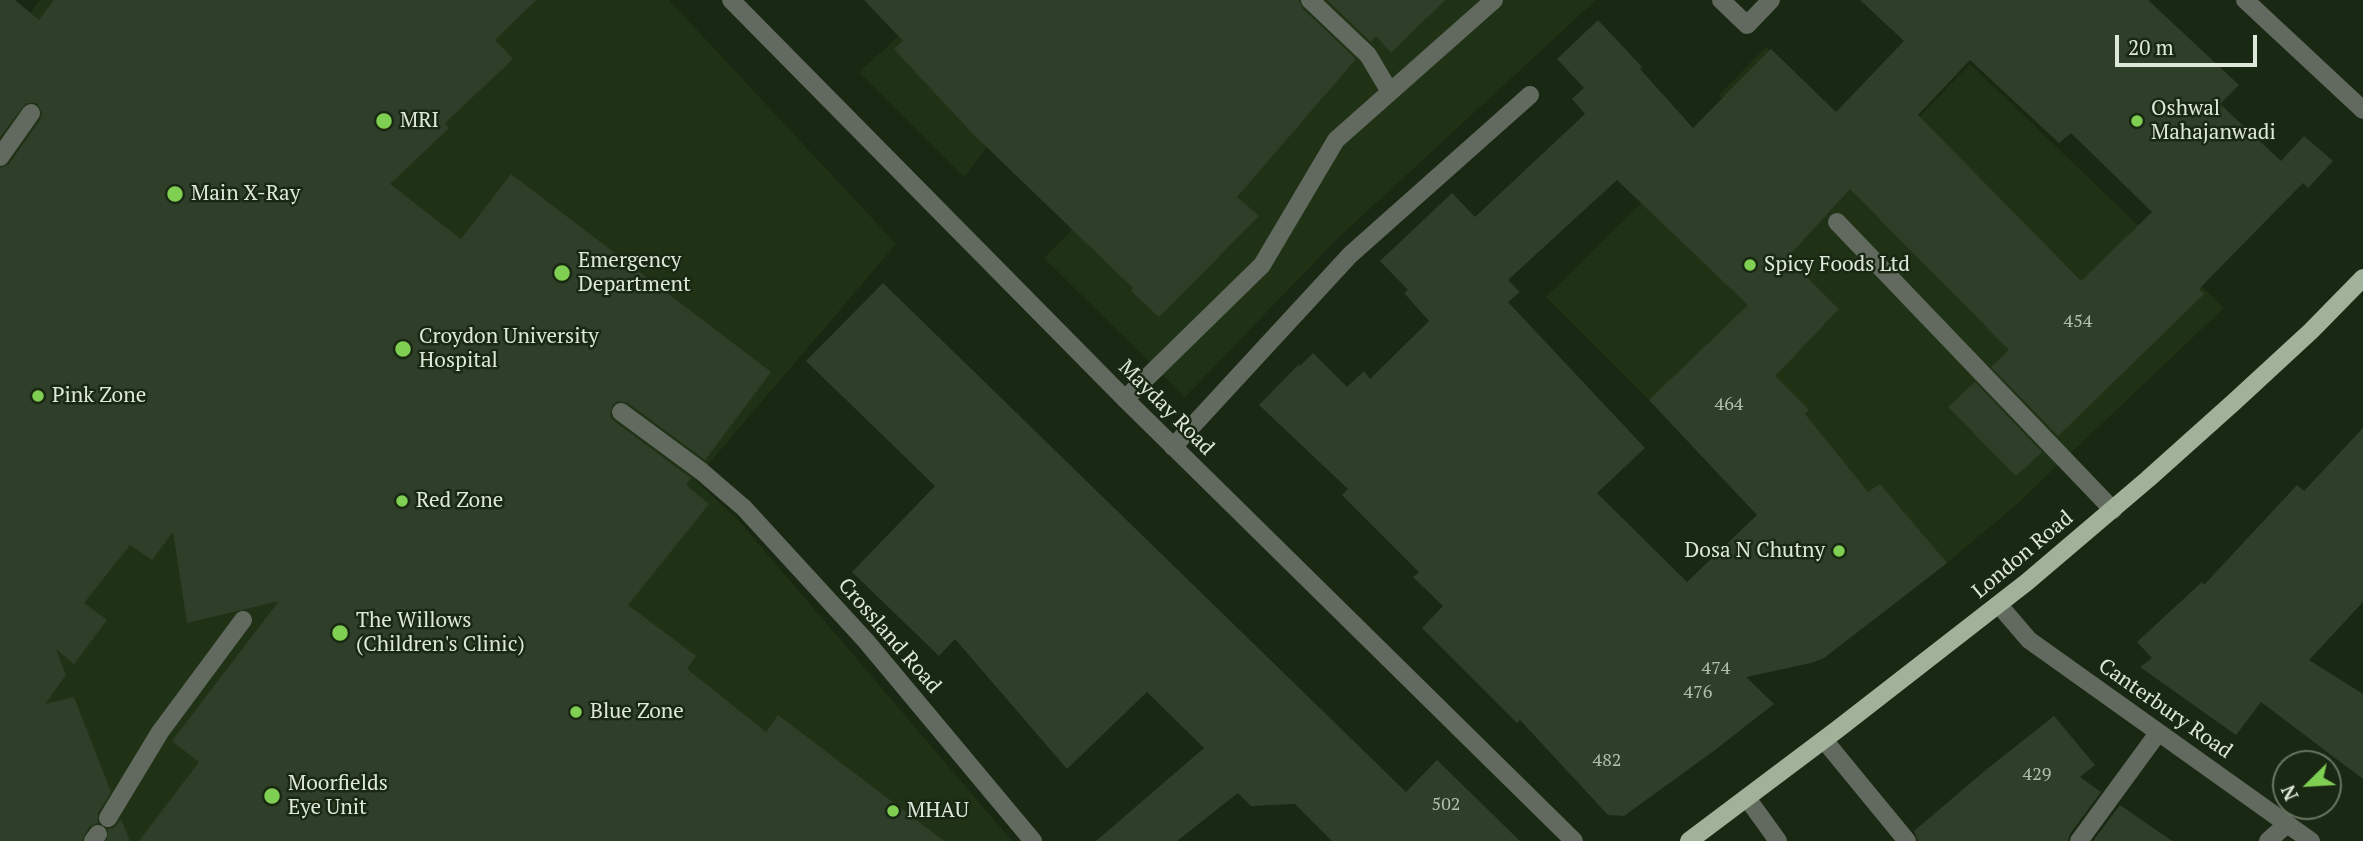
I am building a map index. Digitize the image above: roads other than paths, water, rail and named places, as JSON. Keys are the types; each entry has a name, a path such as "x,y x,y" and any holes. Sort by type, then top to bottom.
{"main road":[{"name":"London Road","path":"1689,841 1999,605 2113,510 2311,331 2363,278"}],"street":[{"name":"Mayday Road","path":"732,0 1125,400 1574,841"},
{"path":"1310,0 1368,55 1390,92"},
{"path":"1125,400 1262,265 1336,141 1494,0"},
{"path":"1721,0 1747,25 1771,0"},
{"path":"2245,0 2360,103"},
{"path":"1173,447 1350,256 1530,95"},
{"path":"0,157 31,113"},
{"path":"1837,222 2113,510"},
{"name":"Crossland Road","path":"621,412 701,471 744,508 866,641 1033,841"},
{"name":"Canterbury Road","path":"1999,605 2029,640 2311,841"},
{"path":"108,818 160,732 243,620"},
{"path":"2079,841 2158,733"},
{"path":"1824,740 1908,841"},
{"path":"1747,798 1778,841"},
{"path":"2268,841 2287,824"}],"place":[{"name":"MRI","path":"384,121"},
{"name":"Oshwal Mahajanwadi","path":"2137,121"},
{"name":"Main X-Ray","path":"175,194"},
{"name":"Spicy Foods Ltd","path":"1750,265"},
{"name":"Emergency Department","path":"562,273"},
{"name":"Croydon University Hospital","path":"403,349"},
{"name":"Pink Zone","path":"38,396"},
{"name":"Red Zone","path":"402,501"},
{"name":"Dosa N Chutny","path":"1839,551"},
{"name":"The Willows (Children's Clinic)","path":"340,633"},
{"name":"Blue Zone","path":"576,712"},
{"name":"Moorfields Eye Unit","path":"272,796"},
{"name":"MHAU","path":"893,811"}]}
